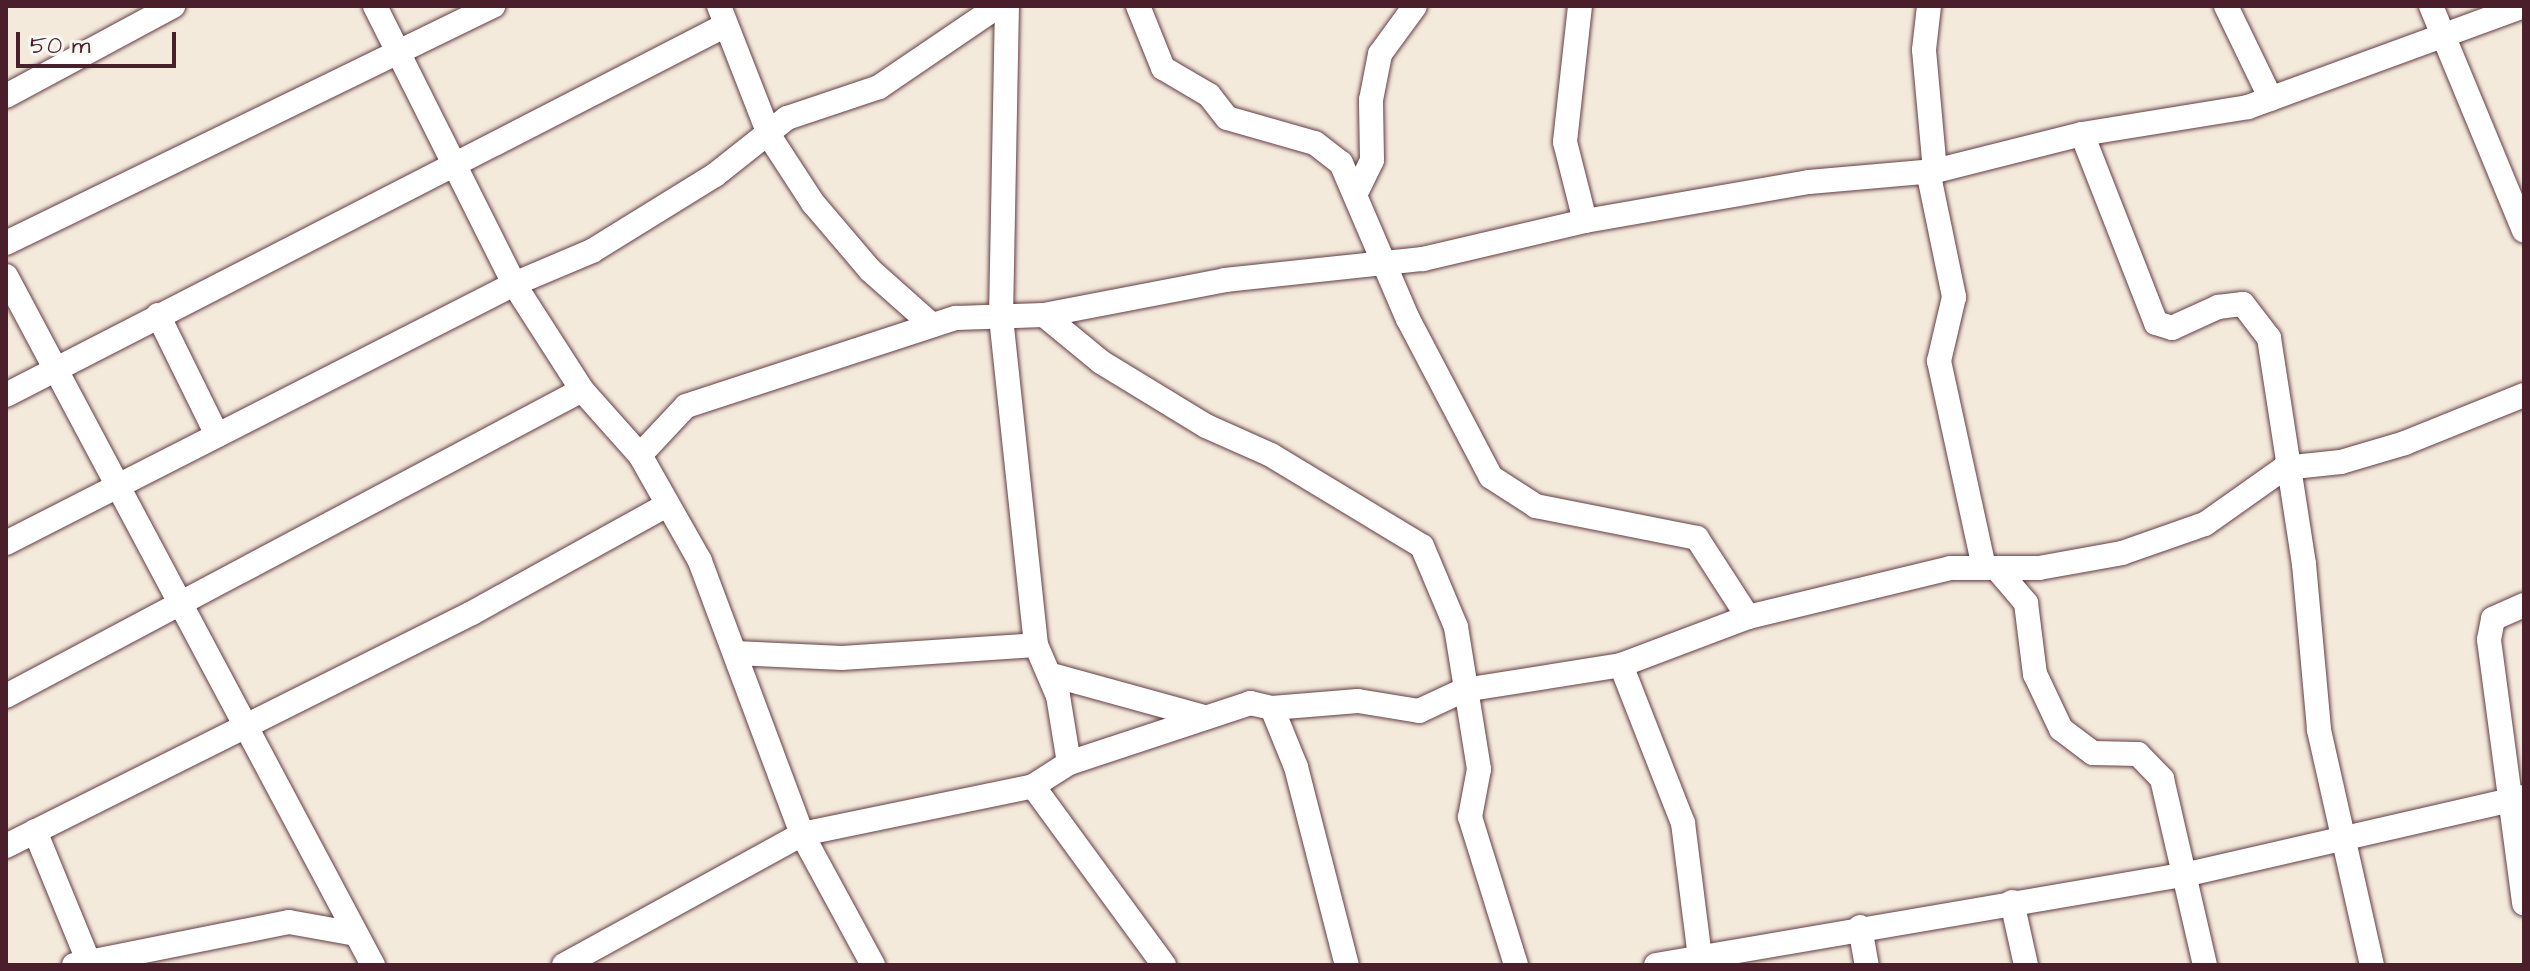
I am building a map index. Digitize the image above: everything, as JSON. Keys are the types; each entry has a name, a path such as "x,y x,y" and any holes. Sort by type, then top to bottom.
{"street":[{"path":"6,96 173,6"},
{"path":"375,6 458,166 514,284 582,390 640,455 700,561 802,834 870,964"},
{"path":"6,243 493,6"},
{"path":"6,543 118,482 514,284 592,251 770,137 787,118 905,72 998,6"},
{"path":"1007,6 1001,317 1036,645 1052,675 1069,763"},
{"path":"1138,6 1163,68 1196,85 1234,123 1323,148 1358,189 1382,263 1491,477 1536,506 1697,538 1748,617"},
{"path":"1358,189 1372,160 1372,84 1380,54 1415,6"},
{"path":"1580,6 1565,142 1585,221"},
{"path":"1929,6 1924,50 1932,171 1954,297 1939,361 1990,568 2026,603 2035,674 2061,729 2078,748 2121,749 2152,765 2167,793 2188,874 2205,965"},
{"path":"2226,6 2271,99"},
{"path":"2431,6 2440,39 2524,231"},
{"path":"640,455 670,420 707,395 932,325 1044,315 1225,280 1382,263 1585,221 1809,182 1932,171 2082,134 2271,99 2524,6"},
{"path":"6,395 55,367 458,166 721,17 770,137 840,237 932,325"},
{"path":"2082,134 2156,323 2172,328 2230,304 2252,309 2261,321 2276,361 2284,468 2304,564 2312,689 2372,965"},
{"path":"6,276 182,601 373,965"},
{"path":"158,315 217,435"},
{"path":"1044,315 1101,362 1206,426 1271,455 1422,546 1456,627 1479,769 1470,817 1516,965"},
{"path":"6,696 582,390"},
{"path":"564,965 802,834 1033,786 1069,763 1250,703 1272,708 1358,701 1419,711 1464,690 1621,665 1748,617 1950,568 2039,568 2170,539 2205,524 2284,468 2341,462 2524,395"},
{"path":"6,846 248,725 667,505"},
{"path":"2524,605 2502,611 2490,627 2515,799 2524,904"},
{"path":"735,653 842,658 1036,645"},
{"path":"1621,665 1683,823 1700,960"},
{"path":"1052,675 1205,717"},
{"path":"1272,708 1296,767 1347,965"},
{"path":"1033,786 1164,965"},
{"path":"1656,965 1700,960 1860,927 2188,874 2515,799"},
{"path":"35,831 84,963 289,922 356,934"},
{"path":"2012,902 2026,965"},
{"path":"1860,927 1867,965"}]}
